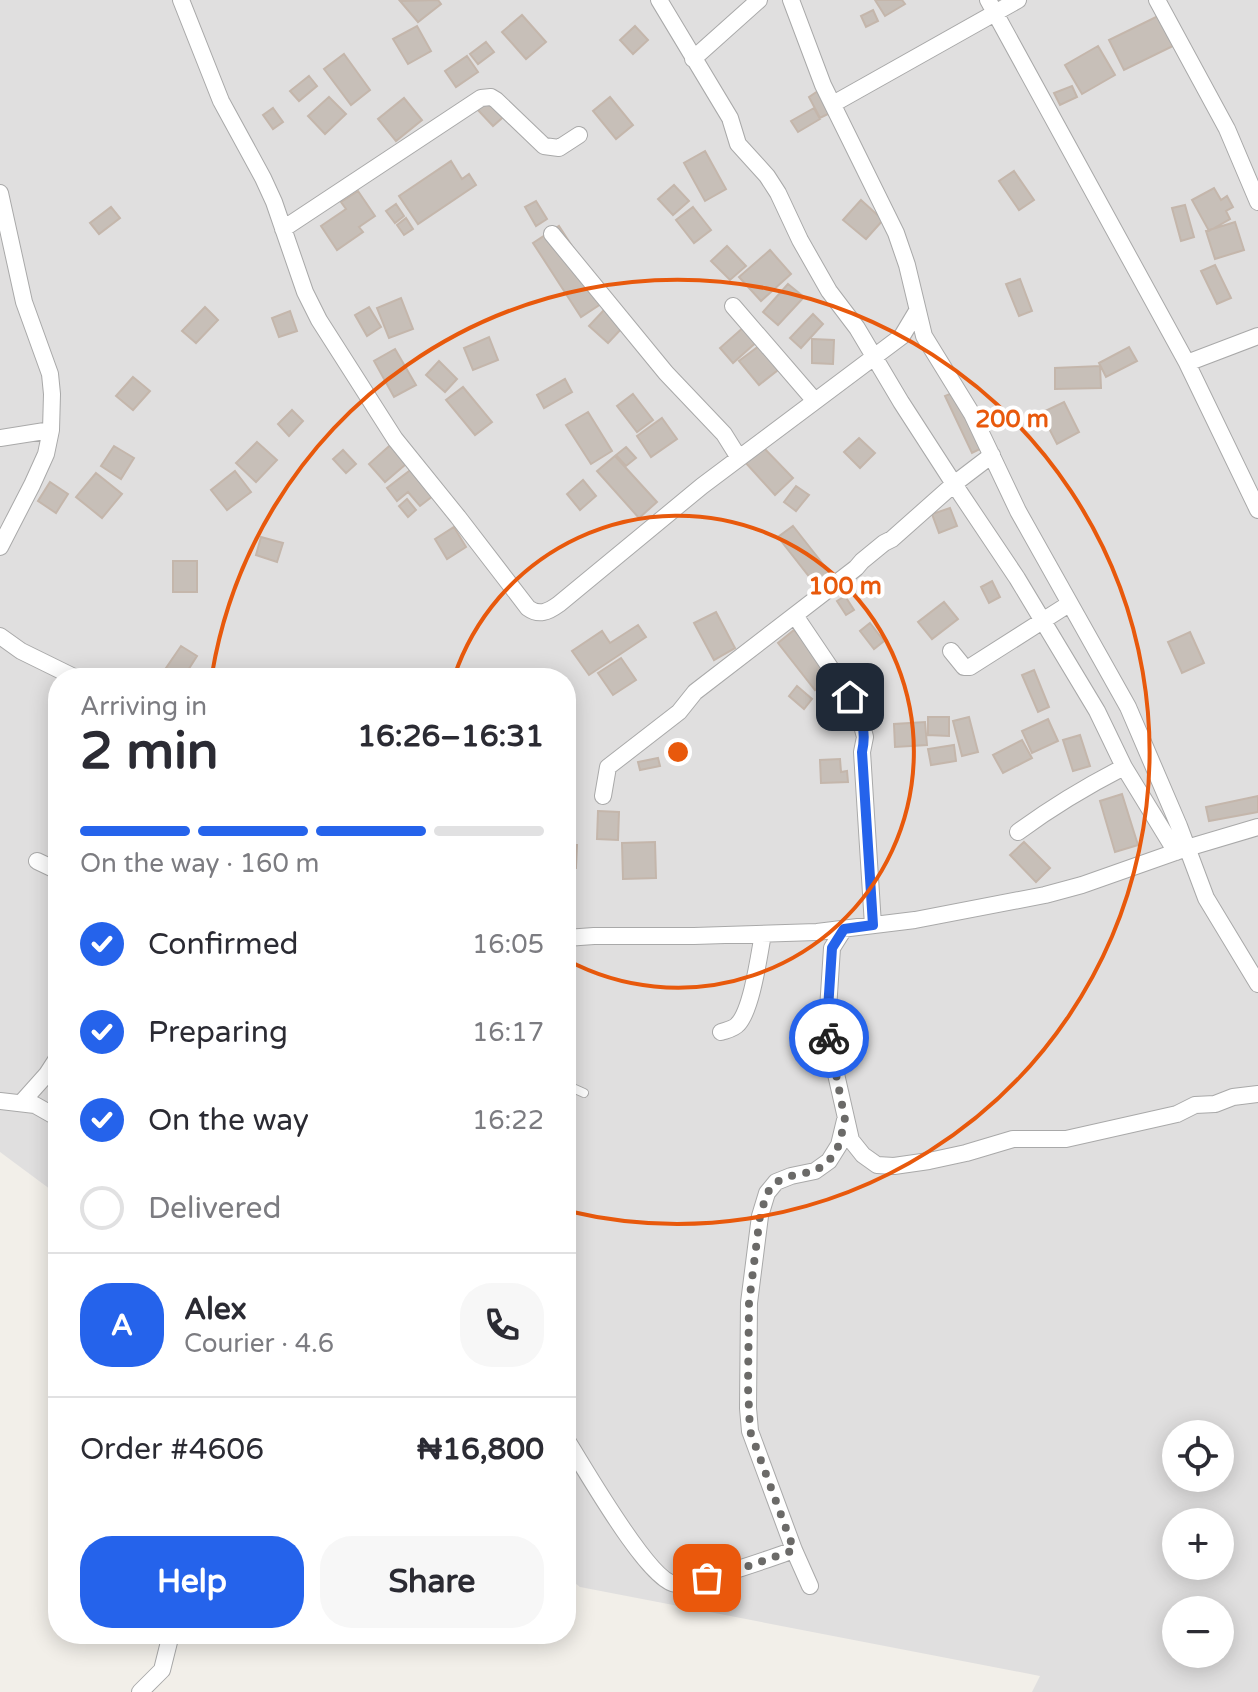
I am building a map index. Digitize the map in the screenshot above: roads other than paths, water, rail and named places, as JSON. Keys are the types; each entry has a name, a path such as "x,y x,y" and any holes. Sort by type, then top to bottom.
{"street":[{"path":"181,0 221,101 263,178 305,292 338,351 395,439 532,611 547,612 559,604 702,486 902,336 917,311"},
{"path":"659,0 730,118 738,144 778,193 818,273 1017,578 1097,711 1124,767 1182,850"},
{"path":"693,59 759,0"},
{"path":"791,0 823,85 896,233 924,336 961,395 1018,511 1128,707 1145,743 1182,850 1206,898 1258,984"},
{"path":"833,104 991,6 1018,0"},
{"path":"1157,0 1227,129 1258,202"},
{"path":"991,6 1187,363 1258,510"},
{"path":"283,229 481,98 496,100 544,146 559,148 579,135"},
{"path":"0,193 24,302 50,374 52,394 51,430 46,454 0,547"},
{"path":"552,234 666,373 724,434 739,458"},
{"path":"733,306 815,401"},
{"path":"902,336 924,336"},
{"path":"1187,363 1258,336"},
{"path":"0,438 51,430"},
{"path":"603,796 608,767 679,712 695,692 796,617 992,455"},
{"path":"951,651 964,667 970,667 1069,604"},
{"path":"796,617 850,697 863,725 873,925"},
{"path":"0,636 21,651 56,668"},
{"path":"1018,832 1054,806 1124,767"},
{"path":"576,937 817,932 915,920 1082,885 1258,827"},
{"path":"37,861 48,866"},
{"path":"844,929 832,948 827,1025 851,1140 863,1155 877,1165 894,1166 966,1153 1013,1139 1066,1139 1177,1114 1195,1105 1215,1104 1233,1097 1258,1094"},
{"path":"817,932 832,948"},
{"path":"721,1032 730,1030 743,1017 753,987 763,934"},
{"path":"22,1102 48,1072"},
{"path":"0,1101 35,1105 48,1112"},
{"path":"810,1586 750,1431 749,1303 760,1216 767,1193 776,1182 815,1171 829,1161 839,1145 845,1120"},
{"path":"576,1455 634,1547 662,1578 672,1584 729,1573 794,1550"},
{"path":"140,1692 162,1670 168,1644"}],"lane":[{"path":"576,1089 584,1093"}]}
